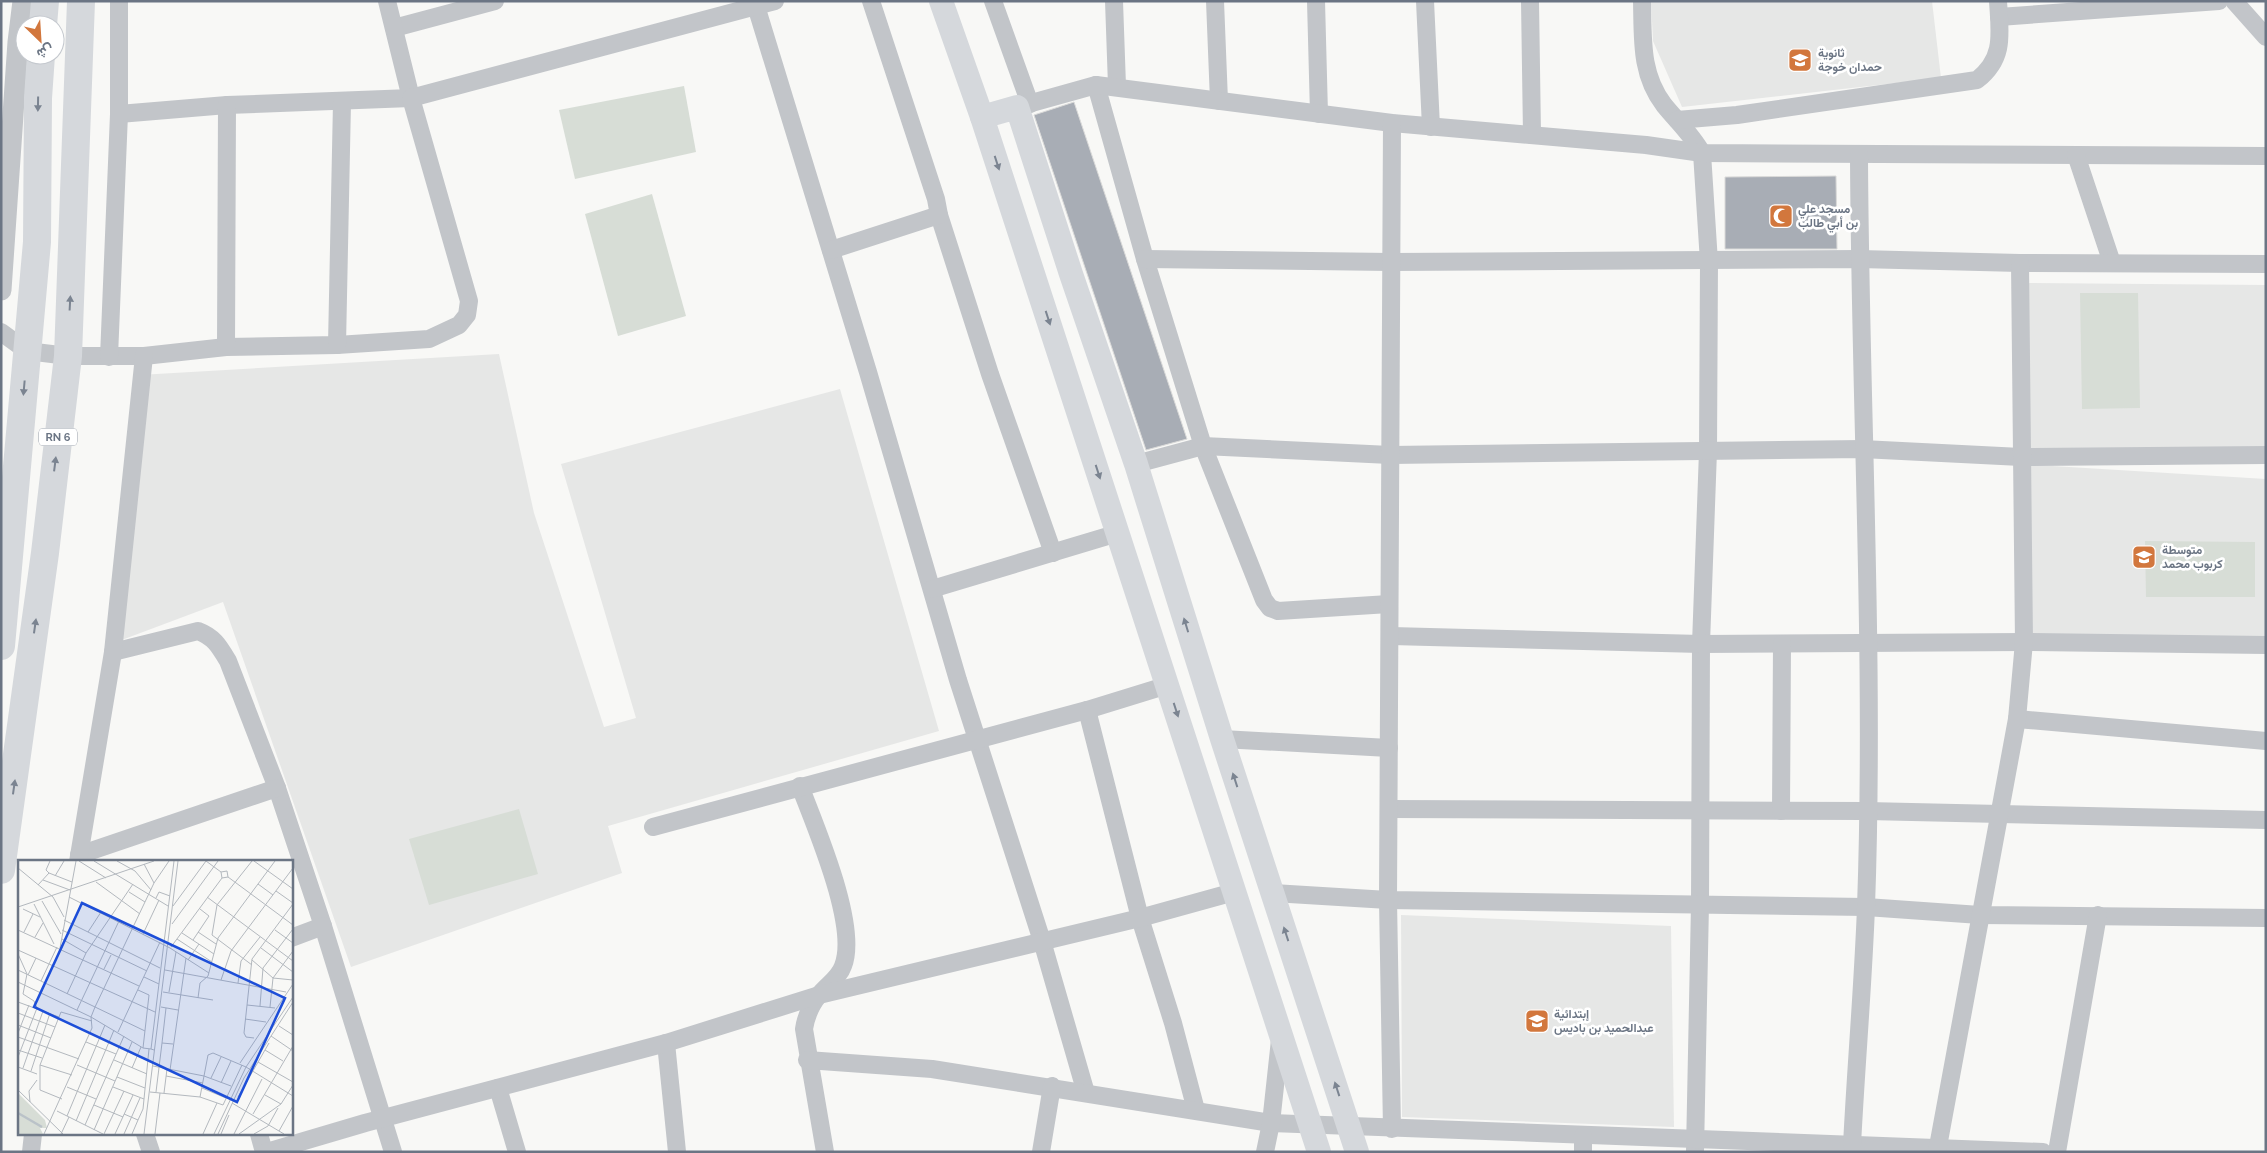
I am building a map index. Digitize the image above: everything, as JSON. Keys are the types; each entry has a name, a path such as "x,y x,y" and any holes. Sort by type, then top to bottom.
{"main road":[{"path":"44,15 45,1"},
{"name":"RN 6","path":"1,870 45,553 68,356 81,1"},
{"path":"941,1 982,117 1319,1152"},
{"path":"1,646 37,242 38,98 40,65"},
{"path":"982,117 1023,106 1070,274 1136,464 1222,739 1358,1152"}],"street":[{"path":"1,290 18,42 23,1"},
{"path":"109,357 118,114 119,1"},
{"path":"1,332 27,351 68,356 109,357 144,356 226,346 337,345 429,339 459,324 467,315 469,301 411,98 387,1"},
{"path":"394,28 494,1"},
{"path":"118,114 227,105 411,98 774,1"},
{"path":"872,1 936,199 939,215 1053,553"},
{"path":"993,1 1023,106 1096,85 1117,86 1392,123 1646,144 1702,153 2266,156"},
{"path":"1114,1 1117,86"},
{"path":"1215,1 1219,101"},
{"path":"1316,1 1319,114"},
{"path":"1425,1 1431,127"},
{"path":"1530,1 1532,135"},
{"path":"1642,1 1644,56 1647,71 1663,103 1702,153 1709,262 1708,451 1701,644 1700,904 1695,1146"},
{"path":"1677,120 1737,115 1976,80 1992,66 2000,44 1998,9 2219,1"},
{"path":"2234,1 2266,37"},
{"path":"756,6 977,738 1042,941 1086,1093"},
{"path":"1096,85 1145,259 1203,446 1264,600 1270,608 1289,611 1389,604"},
{"path":"337,345 342,102"},
{"path":"226,346 227,105"},
{"path":"1392,123 1389,604 1391,636 1388,900 1392,1129"},
{"path":"1852,1145 1866,906 1867,811 1868,644 1862,449 1859,155"},
{"path":"2076,155 2112,263"},
{"path":"831,250 939,215"},
{"path":"1145,259 1391,262 1709,262 1859,259 2020,263 2266,264"},
{"path":"1938,1150 2017,719 2024,642 2020,263"},
{"path":"144,356 113,652 79,858 277,788"},
{"path":"1136,464 1203,446 1390,455 1862,449 2022,457 2266,455"},
{"path":"932,589 1118,533"},
{"path":"113,652 198,631 208,635 217,643 228,661 277,788 323,926 393,1152"},
{"path":"1391,636 1701,644 2024,642 2266,645"},
{"path":"1781,811 1782,644"},
{"path":"653,827 977,738 1087,710 1168,685"},
{"path":"1087,710 1140,918 1173,1023 1196,1110"},
{"path":"2017,719 2266,741"},
{"path":"1222,739 1389,748"},
{"path":"800,786 817,831 846,930 847,956 843,968 819,995 807,1014 804,1029 807,1060 825,1152"},
{"path":"1389,809 1867,811 2266,820"},
{"path":"259,1136 266,1152 382,1118 666,1043 819,995 1140,918 1234,892"},
{"path":"1273,893 1388,900 1866,906 1980,915 2266,918"},
{"path":"2057,1152 2098,915"},
{"path":"292,938 323,926"},
{"path":"1265,1152 1271,1123 1281,1037"},
{"path":"666,1043 677,1152"},
{"path":"807,1060 932,1069 1052,1086 1271,1123 1392,1129 1583,1144 1695,1146 1852,1145 1938,1150 2043,1152"},
{"path":"1041,1152 1052,1086"},
{"path":"498,1088 518,1152"},
{"path":"31,1152 33,1136"},
{"path":"146,1136 151,1152"}],"shaded area":[{"name":"ثانوية حمدان خوجة","path":"1651,1 1932,1 1941,78 1682,107 1653,41"},
{"path":"684,86 696,152 575,179 559,110"},
{"path":"652,194 686,316 618,336 585,214"},
{"path":"2026,283 2266,285 2266,451 2018,454"},
{"path":"2080,293 2138,293 2140,408 2082,409"},
{"path":"499,354 534,513 604,727 636,718 561,464 840,389 939,731 608,826 622,873 351,967 223,602 119,641 139,375"},
{"name":"متوسطة كربوب محمد","path":"2019,464 2266,479 2266,641 2023,635"},
{"path":"2145,541 2255,542 2255,597 2146,597"},
{"path":"519,809 538,874 429,905 409,839"},
{"name":"إبتدائية عبدالحميد بن باديس","path":"1401,915 1671,926 1674,1127 1402,1117"}],"building":[{"path":"1074,102 1187,439 1146,450 1034,115"},
{"name":"مسجد علي بن أبي طالب","path":"1836,176 1837,249 1725,249 1725,177"}],"place":[{"name":"ثانوية حمدان خوجة","path":"1800,60"},
{"name":"مسجد علي بن أبي طالب","path":"1781,216"},
{"name":"متوسطة كربوب محمد","path":"2144,557"},
{"name":"إبتدائية عبدالحميد بن باديس","path":"1537,1021"}]}
